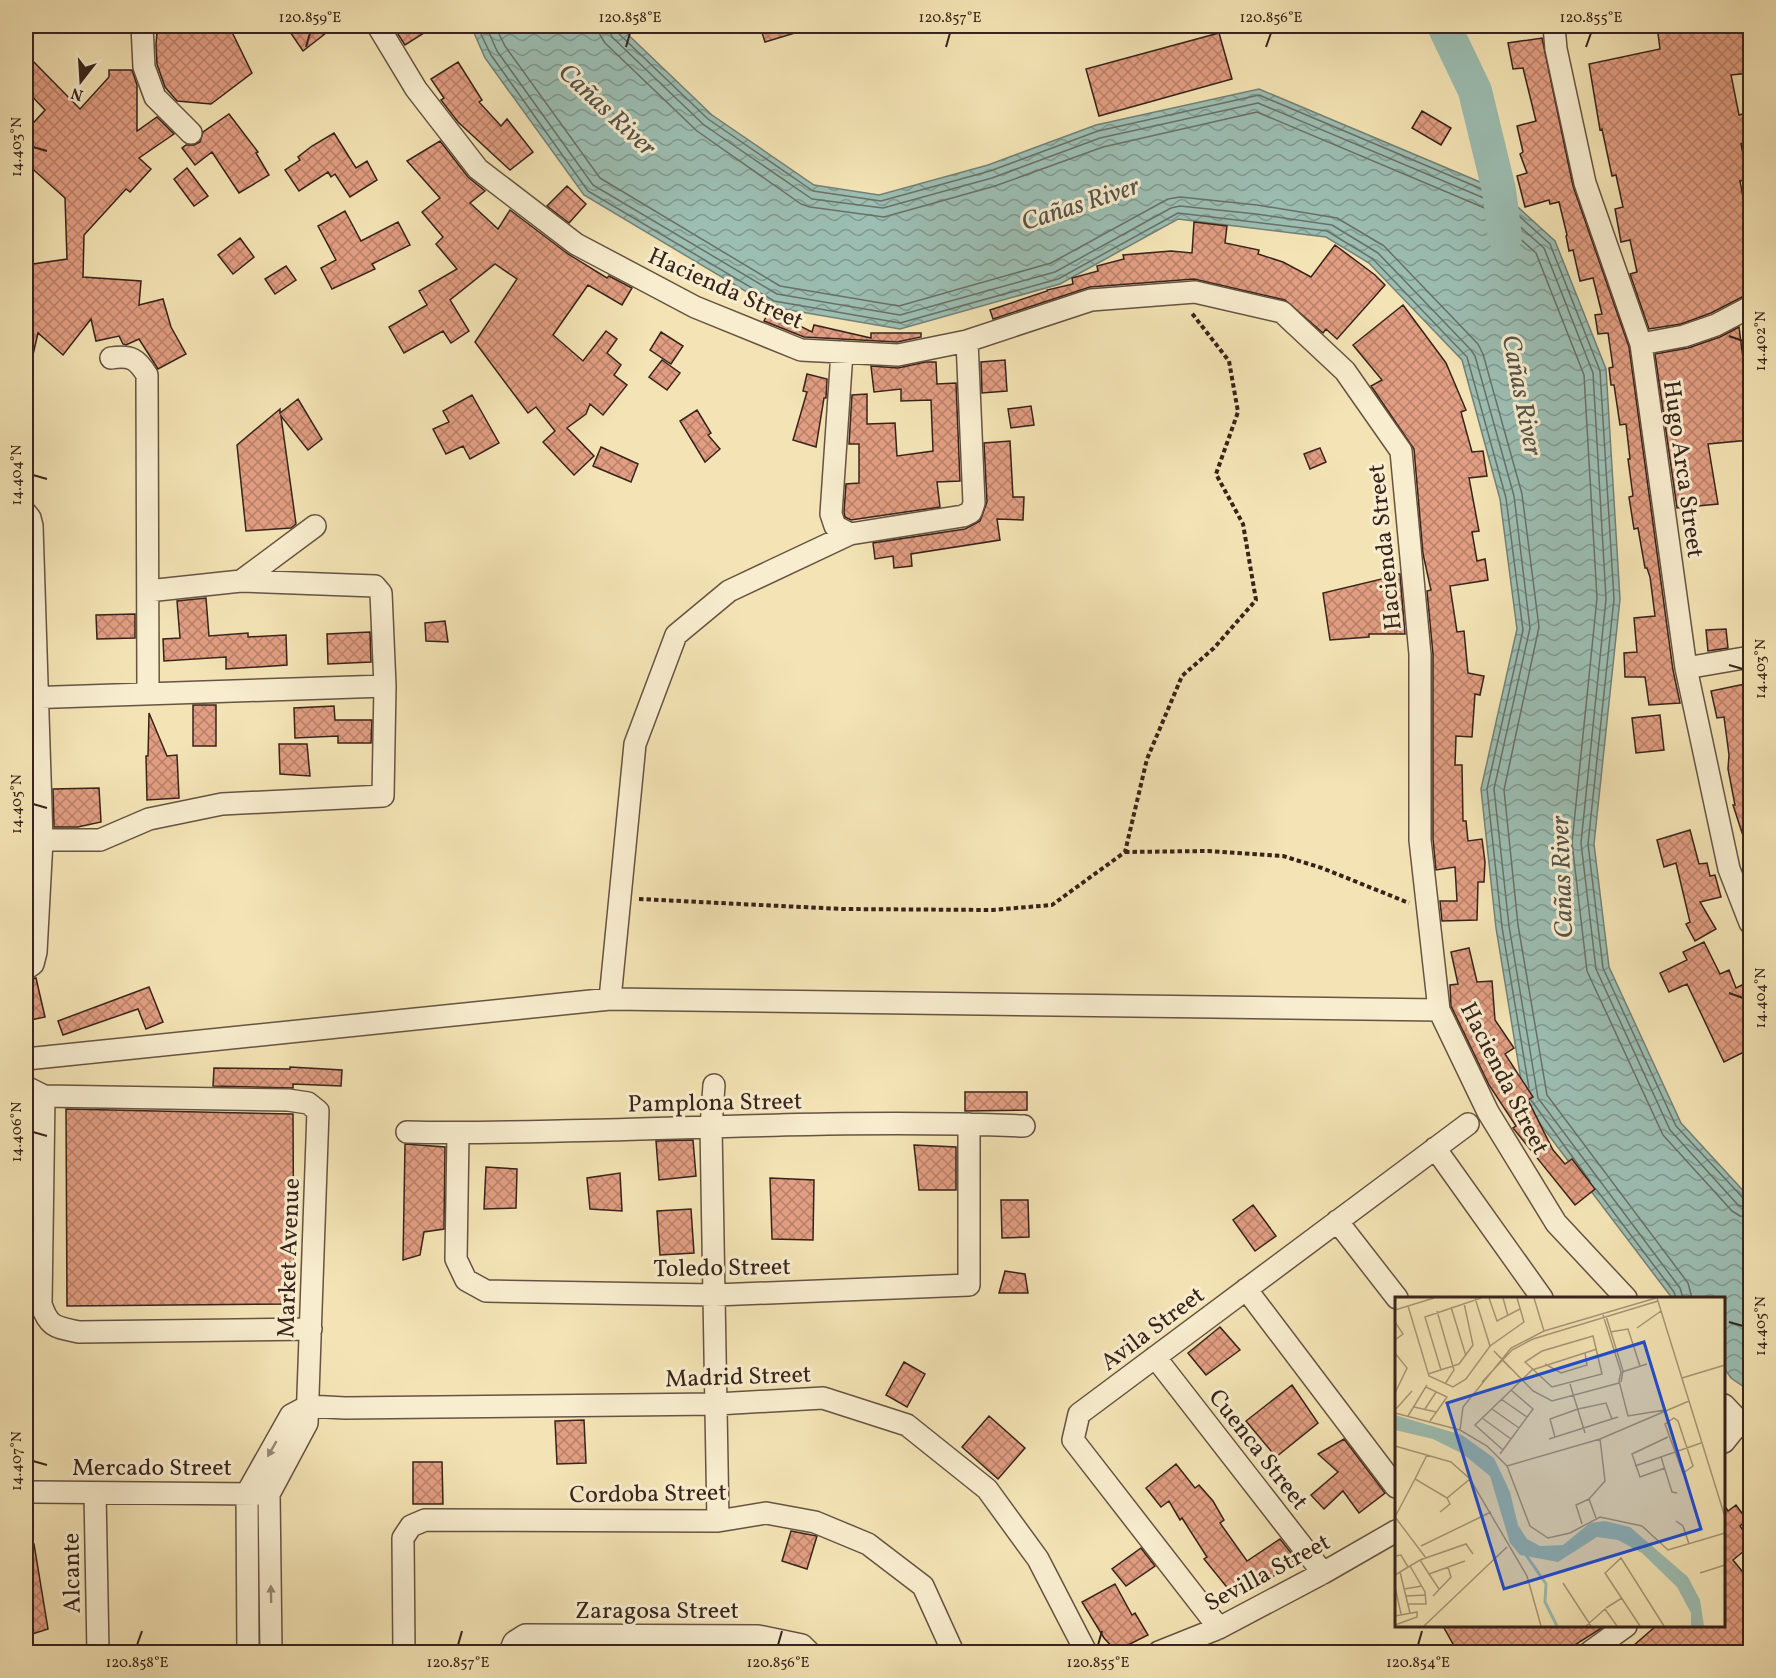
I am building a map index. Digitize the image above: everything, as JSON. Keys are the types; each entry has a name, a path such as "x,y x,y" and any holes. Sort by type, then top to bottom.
{"street":[{"path":"142,26 144,67 155,97 191,133"},
{"name":"Hacienda Street","path":"378,26 416,89 478,169 576,244 695,307 801,350 898,355 967,341 1091,300 1195,292 1282,312 1345,371 1401,451 1420,654 1420,840 1439,1011 1488,1112 1556,1222 1624,1297"},
{"name":"Hugo Arca Street","path":"1554,26 1585,183 1641,344 1686,668 1729,869 1750,923"},
{"path":"1641,344 1684,336 1705,329 1750,307"},
{"path":"610,999 635,744 676,635 729,591 850,534 963,516 971,512 974,503 967,341"},
{"path":"842,352 831,514 835,526 850,534"},
{"path":"111,358 124,356 138,361 147,375 148,692"},
{"path":"26,513 33,526 31,698 42,840 36,952 33,964 26,969"},
{"path":"241,581 315,526"},
{"path":"42,840 100,840 149,819 222,804 383,796 386,686 381,593 375,586 241,581 148,591"},
{"path":"1686,668 1750,657"},
{"path":"31,698 148,692 386,686"},
{"path":"26,1059 610,999 1439,1011"},
{"path":"714,1085 711,1127 718,1521"},
{"path":"35,1092 41,1304 46,1318 55,1326 79,1332 311,1329"},
{"name":"Market Avenue","path":"35,1092 288,1100 308,1103 318,1111 307,1423 269,1494 271,1653"},
{"name":"Pamplona Street","path":"408,1132 458,1134 711,1127 969,1124 1024,1126"},
{"name":"Toledo Street","path":"458,1134 456,1259 466,1280 486,1291 715,1295 969,1285 969,1124"},
{"name":"Avila Street","path":"1219,1628 1072,1440 1079,1414 1468,1124"},
{"path":"1435,1148 1541,1297"},
{"path":"1336,1221 1395,1297"},
{"path":"1246,1289 1395,1486"},
{"name":"Cuenca Street","path":"1155,1357 1323,1573"},
{"name":"Madrid Street","path":"308,1406 345,1408 717,1404 823,1398 907,1425 987,1489 1038,1559 1086,1653"},
{"path":"248,1653 246,1493 291,1415 308,1406"},
{"path":"1725,1406 1745,1426 1725,1441"},
{"name":"Mercado Street","path":"34,1492 269,1494"},
{"name":"Alcante","path":"95,1493 98,1653"},
{"name":"Cordoba Street","path":"404,1653 403,1538 411,1526 425,1520 718,1521 766,1513 815,1522 868,1544 923,1586 953,1653"},
{"name":"Sevilla Street","path":"1159,1653 1219,1628 1395,1532"},
{"path":"1590,1653 1625,1627"},
{"name":"Zaragosa Street","path":"510,1653 514,1642 525,1635 758,1636 802,1645 809,1653"}],"path":[{"path":"1125,852 1147,759 1182,676 1214,648 1256,600 1243,524 1216,474 1238,412 1229,361 1177,294"},
{"path":"635,899 842,909 992,910 1052,905 1125,852 1208,851 1283,856 1322,868 1428,911"}],"water":[{"name":"Cañas River","path":"471,26 619,26 712,115 814,185 879,195 988,165 1096,125 1259,89 1499,190 1555,241 1606,369 1620,599 1594,844 1609,967 1681,1123 1750,1198 1750,1391 1731,1378 1725,1369 1725,1297 1671,1297 1525,1104 1496,928 1481,789 1517,629 1500,499 1462,360 1369,263 1326,237 1178,219 1060,284 900,329 772,307 584,195 485,58"}],"building":[{"path":"175,26 229,26 252,73 211,104 177,101 165,87 157,64 156,45 157,31"},
{"path":"286,26 335,26 303,51"},
{"path":"406,26 435,26 405,45 396,31"},
{"path":"760,26 807,26 808,29 765,42"},
{"path":"1657,26 1750,26 1750,73 1731,75 1739,115 1750,112 1750,141 1741,144 1748,180 1740,181 1750,217 1750,294 1711,313 1681,324 1649,329 1630,274 1637,272 1630,240 1621,242 1615,209 1623,207 1616,175 1612,176 1602,129 1600,130 1589,64 1660,49"},
{"path":"1219,33 1232,79 1099,116 1086,69"},
{"path":"1542,38 1573,186 1629,347 1673,670 1680,703 1649,705 1645,677 1625,677 1624,653 1637,652 1634,618 1655,616 1650,577 1645,568 1638,528 1634,529 1629,497 1633,496 1626,424 1620,425 1614,385 1611,385 1609,368 1613,367 1608,333 1598,334 1595,315 1602,314 1593,278 1580,281 1573,250 1569,251 1559,202 1550,204 1549,200 1525,207 1517,176 1527,173 1520,154 1523,152 1517,126 1536,121 1523,68 1513,69 1508,43"},
{"path":"26,54 80,109 109,77 109,70 132,70 137,85 137,131 157,117 174,134 139,158 151,169 130,192 126,189 84,235 83,277 141,281 139,305 163,299 171,327 186,354 158,369 139,339 126,345 119,336 96,341 91,319 63,355 38,333 32,359 26,358 26,265 67,259 65,198 26,163 26,131 45,110 26,90"},
{"path":"458,62 482,100 479,102 501,126 507,119 533,152 510,170 458,122 441,100 444,98 431,79"},
{"path":"1422,111 1451,128 1441,145 1412,128"},
{"path":"229,114 258,152 256,153 269,175 239,193 212,152 195,165 182,148 200,142 203,132"},
{"path":"334,133 356,168 367,161 377,180 350,197 335,174 331,177 328,172 299,191 285,170 300,160 298,157 312,146"},
{"path":"440,141 468,177 485,191 470,203 498,229 510,210 568,254 607,278 609,276 632,288 622,305 588,285 553,335 583,361 606,331 617,339 607,353 621,365 614,375 627,385 603,415 590,404 586,414 567,428 594,456 574,475 543,442 555,431 536,407 528,413 475,342 517,279 495,264 450,300 469,331 451,343 443,331 404,353 389,327 427,305 419,291 457,269 436,244 443,237 422,212 440,198 407,161"},
{"path":"187,168 208,196 194,206 174,179"},
{"path":"567,186 586,204 569,223 547,206"},
{"path":"345,211 361,241 398,222 410,245 372,264 375,269 332,289 321,268 336,260 318,226"},
{"path":"1194,222 1227,226 1225,243 1259,250 1258,254 1283,262 1311,277 1335,245 1385,285 1337,339 1326,329 1323,333 1285,300 1194,279 1090,287 993,319 990,310 1047,290 1073,284 1072,278 1098,271 1097,266 1124,259 1123,255 1171,251 1192,253"},
{"path":"240,238 254,257 233,274 218,255"},
{"path":"286,266 296,280 275,294 265,279"},
{"path":"1403,305 1446,363 1466,410 1461,412 1472,452 1483,451 1487,476 1469,478 1479,531 1472,532 1477,561 1485,559 1488,580 1450,586 1457,632 1464,631 1468,673 1484,676 1480,695 1475,694 1472,737 1456,736 1455,765 1462,765 1463,821 1466,821 1468,841 1482,839 1485,862 1484,882 1478,882 1477,920 1442,921 1440,901 1457,901 1455,867 1436,870 1433,839 1433,654 1427,591 1431,590 1423,554 1414,449 1371,386 1382,380 1353,345"},
{"path":"769,311 812,332 814,325 871,338 871,333 921,333 921,337 897,342 804,337 764,321"},
{"path":"1739,327 1744,366 1750,365 1750,440 1708,444 1718,504 1677,508 1655,354 1688,348 1720,337"},
{"path":"661,332 683,346 671,364 650,350"},
{"path":"662,360 680,373 667,390 649,377"},
{"path":"1005,360 1007,391 982,393 981,362"},
{"path":"936,362 937,384 956,383 960,481 937,482 940,507 851,520 845,517 844,512 846,484 859,483 859,444 849,444 852,395 867,394 867,424 895,423 897,456 933,451 931,400 901,401 901,389 874,392 871,366 898,368"},
{"path":"807,374 827,379 826,398 824,398 816,447 793,440 807,392 803,391"},
{"path":"472,395 499,443 470,459 463,446 446,454 433,429 449,422 443,411"},
{"path":"298,399 322,439 308,450 281,416 296,524 291,528 246,531 237,445 280,409 280,413"},
{"path":"1031,406 1034,425 1011,428 1008,409"},
{"path":"697,410 711,433 708,435 720,449 705,462 680,421"},
{"path":"1010,441 1013,497 1024,497 1023,520 997,519 1000,540 911,554 912,566 894,568 893,556 875,559 873,543 965,529 980,521 987,502 984,443"},
{"path":"601,447 638,464 631,482 593,466"},
{"path":"1320,448 1326,462 1310,469 1304,454"},
{"path":"1382,574 1400,574 1405,634 1369,634 1369,637 1330,640 1323,593 1382,579"},
{"path":"206,598 209,636 248,633 248,637 286,635 287,665 226,669 226,657 164,661 163,639 180,638 177,601"},
{"path":"135,614 135,638 97,639 96,615"},
{"path":"445,621 448,642 426,641 425,623"},
{"path":"1726,629 1728,648 1708,651 1706,630"},
{"path":"370,632 371,662 328,664 327,634"},
{"path":"1750,683 1750,848 1747,848 1733,805 1735,805 1728,769 1729,755 1724,717 1717,718 1711,691"},
{"path":"193,705 216,705 216,746 193,746"},
{"path":"334,706 335,720 372,720 371,743 338,743 338,736 295,738 294,708"},
{"path":"149,713 167,756 177,755 179,798 147,800 146,756 148,756"},
{"path":"1660,715 1664,750 1636,753 1632,718"},
{"path":"279,744 307,744 310,776 280,774"},
{"path":"99,788 101,822 78,827 54,827 53,789"},
{"path":"1690,830 1699,864 1707,863 1710,876 1715,875 1721,897 1700,902 1716,929 1695,941 1686,924 1690,922 1676,863 1664,867 1657,840"},
{"path":"1704,942 1720,974 1729,970 1736,988 1750,981 1750,1049 1724,1062 1687,984 1669,992 1660,973 1687,960 1683,952"},
{"path":"1469,948 1477,982 1492,981 1495,1020 1514,1048 1505,1054 1533,1097 1528,1100 1553,1150 1565,1164 1572,1159 1595,1189 1575,1205 1513,1128 1516,1126 1489,1085 1451,1006 1450,985 1458,984 1451,952"},
{"path":"36,978 45,1017 26,1021 26,981"},
{"path":"149,987 163,1022 146,1029 138,1009 63,1035 58,1021"},
{"path":"290,1067 342,1070 341,1086 293,1084 293,1088 213,1086 214,1068 290,1069"},
{"path":"965,1092 1027,1092 1027,1110 965,1111"},
{"path":"66,1109 293,1114 294,1304 67,1306"},
{"path":"693,1140 696,1176 659,1180 656,1141"},
{"path":"405,1144 445,1147 444,1229 424,1232 420,1255 403,1260"},
{"path":"914,1145 956,1147 956,1190 919,1190"},
{"path":"486,1167 517,1169 516,1208 484,1209"},
{"path":"620,1173 622,1211 590,1209 587,1178"},
{"path":"770,1178 814,1180 813,1240 772,1239"},
{"path":"1001,1200 1028,1200 1029,1237 1002,1238"},
{"path":"1253,1205 1276,1236 1255,1251 1233,1220"},
{"path":"691,1209 694,1253 660,1255 657,1211"},
{"path":"1005,1271 1025,1274 1028,1293 999,1293"},
{"path":"1220,1327 1240,1350 1206,1375 1188,1353"},
{"path":"904,1362 925,1374 907,1407 886,1395"},
{"path":"1292,1385 1318,1423 1276,1457 1246,1421"},
{"path":"989,1416 1025,1448 998,1479 962,1447"},
{"path":"584,1420 586,1463 557,1464 555,1421"},
{"path":"1344,1439 1385,1493 1359,1513 1343,1491 1324,1509 1311,1495 1338,1472 1318,1454"},
{"path":"413,1462 442,1462 443,1504 413,1504"},
{"path":"1176,1464 1195,1488 1199,1485 1213,1501 1224,1520 1220,1523 1247,1561 1280,1539 1296,1559 1266,1582 1263,1575 1234,1596 1204,1559 1207,1557 1169,1501 1161,1507 1146,1488"},
{"path":"1736,1505 1747,1520 1740,1526 1750,1540 1750,1546 1733,1560 1750,1581 1750,1653 1625,1653 1655,1627 1725,1627 1725,1506 1728,1511"},
{"path":"791,1531 817,1536 807,1569 782,1561"},
{"path":"26,1544 34,1544 48,1629 26,1636"},
{"path":"1141,1548 1155,1566 1126,1586 1112,1569"},
{"path":"1115,1584 1132,1615 1135,1613 1148,1635 1116,1651 1104,1638 1082,1602"},
{"path":"1444,1627 1603,1627 1562,1653 1458,1653"}],"waterway":[{"path":"1444,26 1475,91 1499,190 1505,237"}]}
